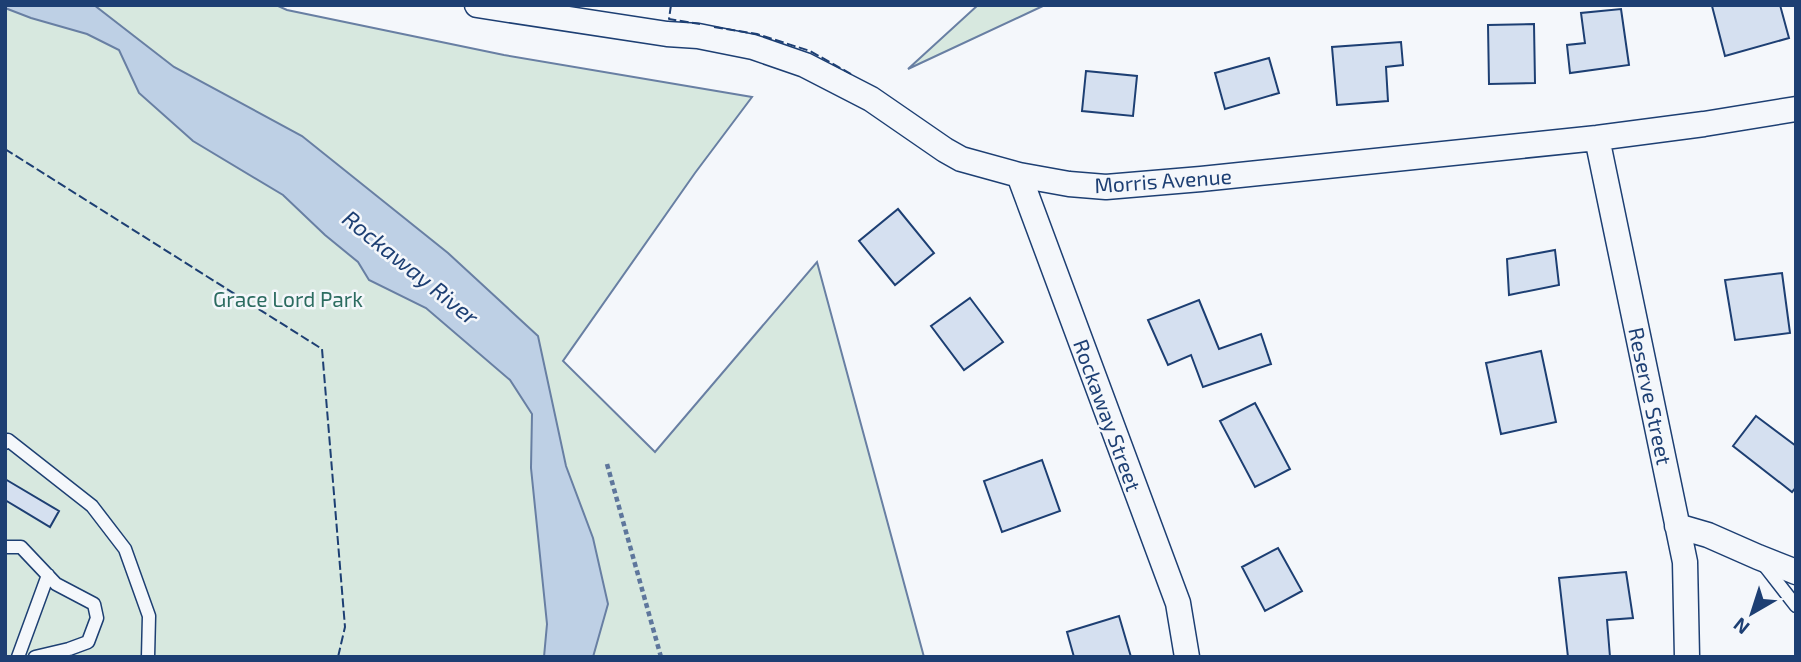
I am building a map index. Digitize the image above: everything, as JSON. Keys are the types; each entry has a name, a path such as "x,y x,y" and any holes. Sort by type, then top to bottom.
{"street":[{"name":"Morris Avenue","path":"477,5 667,34 698,36 753,47 805,65 855,90 961,159 1019,175 1106,187 1201,180 1597,138 1796,109"},
{"name":"Reserve Street","path":"1597,138 1685,562 1687,657"},
{"name":"Rockaway Street","path":"1019,175 1178,603 1187,657"},
{"path":"1677,526 1708,535 1796,572"}],"lane":[{"path":"5,443 8,440 92,506 125,549 149,616 148,657"},
{"path":"5,547 21,547 56,584 94,604 97,618 88,642 34,657"},
{"path":"1758,557 1796,606"},
{"path":"18,657 48,575"}],"path":[{"path":"607,464 661,657"}],"green space":[{"name":"Grace Lord Park","path":"5,5 276,5 287,10 504,55 752,97 695,173 563,361 655,452 817,262 924,657 5,657"},
{"path":"978,5 1045,5 908,69"}],"water":[{"name":"Rockaway River","path":"5,5 94,5 174,67 302,136 448,253 538,336 566,466 593,538 608,604 593,657 544,657 547,624 531,468 532,414 510,380 426,308 369,280 358,262 283,195 193,141 139,93 119,50 87,34 31,18 5,8"}],"building":[{"path":"1780,5 1789,38 1725,56 1712,6"},
{"path":"1621,9 1629,65 1570,73 1567,45 1585,43 1581,13"},
{"path":"1534,24 1535,83 1489,84 1488,25"},
{"path":"1401,42 1403,65 1386,67 1388,101 1337,105 1332,47"},
{"path":"1269,58 1279,93 1225,109 1215,73"},
{"path":"1086,71 1137,76 1133,116 1082,111"},
{"path":"898,209 934,253 895,285 859,241"},
{"path":"1555,250 1559,285 1509,295 1507,259"},
{"path":"1782,273 1790,333 1735,340 1725,280"},
{"path":"970,298 1003,342 964,370 931,326"},
{"path":"1199,300 1219,349 1261,334 1271,364 1203,387 1191,355 1168,365 1148,320"},
{"path":"1541,351 1556,422 1501,434 1486,363"},
{"path":"1255,403 1290,469 1255,487 1220,421"},
{"path":"1756,416 1796,446 1796,487 1792,492 1733,446"},
{"path":"1042,460 1060,511 1002,532 984,481"},
{"path":"5,479 59,511 50,527 5,500"},
{"path":"1278,548 1302,591 1265,611 1242,567"},
{"path":"1626,572 1633,618 1607,620 1610,657 1568,657 1559,578"},
{"path":"1119,616 1131,657 1074,657 1067,632"}],"fence":[{"path":"671,5 669,19 700,24"},
{"path":"714,27 757,34 810,51 851,74"},
{"path":"5,149 322,349 345,627 338,657"}]}
